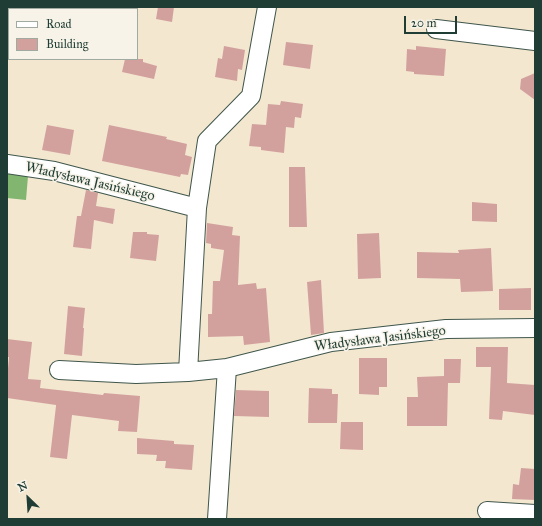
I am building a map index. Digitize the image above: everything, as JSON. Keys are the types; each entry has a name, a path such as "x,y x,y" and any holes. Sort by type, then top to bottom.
{"street":[{"path":"188,372 197,208 207,141 251,96 267,7"},
{"path":"436,29 535,41"},
{"name":"Władysława Jasińskiego","path":"7,164 54,171 197,208"},
{"name":"Władysława Jasińskiego","path":"59,370 136,374 188,372 227,368 331,342 446,329 535,328"},
{"path":"217,519 227,368"},
{"path":"487,511 535,514"}],"green space":[{"path":"7,173 28,176 26,200 7,198"}],"building":[{"path":"158,7 174,7 172,22 156,19"},
{"path":"286,42 313,45 310,69 283,65"},
{"path":"224,46 245,50 242,70 238,69 237,81 215,77 218,58 222,59"},
{"path":"416,46 446,49 444,76 414,74 414,72 406,71 407,49 416,50"},
{"path":"143,59 143,62 157,66 154,79 122,72 125,60"},
{"path":"535,73 535,100 520,89 521,79"},
{"path":"281,101 303,104 301,118 295,117 294,128 286,127 284,153 261,150 261,147 249,146 252,124 266,125 268,104 280,105"},
{"path":"47,125 74,130 70,155 42,150"},
{"path":"109,125 167,137 166,139 187,144 185,155 192,157 188,175 181,174 180,177 102,161"},
{"path":"289,167 305,167 307,227 289,227"},
{"path":"86,190 98,193 96,206 115,209 113,224 94,220 91,249 73,247 77,216 81,216"},
{"path":"472,202 497,204 497,222 472,221"},
{"path":"207,223 233,227 232,235 240,236 238,285 256,283 257,289 266,288 270,342 244,345 243,336 208,337 208,314 212,314 213,281 220,281 224,250 211,248 211,244 206,243"},
{"path":"133,232 147,232 147,234 159,235 156,261 130,258"},
{"path":"379,233 381,278 358,279 357,234"},
{"path":"491,248 493,291 461,292 460,279 417,278 417,252 459,253 458,250"},
{"path":"321,280 324,333 311,335 307,282"},
{"path":"531,288 531,310 499,310 499,289"},
{"path":"68,306 85,308 82,356 64,354"},
{"path":"7,339 32,342 28,379 41,380 40,388 103,395 104,393 140,396 137,432 118,431 119,421 72,415 67,459 50,457 56,405 7,398 9,357 7,357"},
{"path":"476,347 508,347 507,383 535,385 535,415 503,411 502,420 489,419 491,367 476,367"},
{"path":"359,358 387,358 387,387 379,387 379,395 359,394"},
{"path":"444,359 461,359 460,383 448,383 447,426 407,426 407,397 418,397 417,377 444,376"},
{"path":"309,388 332,389 332,394 338,394 337,423 308,423"},
{"path":"236,390 269,391 269,417 234,416"},
{"path":"341,422 363,422 363,450 340,449"},
{"path":"137,438 174,441 174,444 194,445 192,470 165,468 166,461 156,461 157,455 137,454"},
{"path":"521,468 535,469 535,500 512,499 513,484 519,485"}]}
